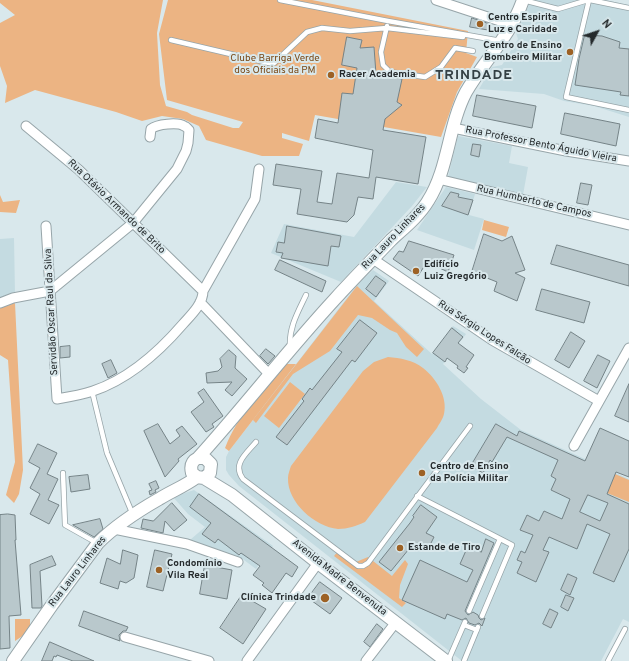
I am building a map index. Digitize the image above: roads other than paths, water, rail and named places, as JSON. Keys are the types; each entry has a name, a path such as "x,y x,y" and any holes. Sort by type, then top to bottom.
{"main road":[{"name":"Rua Lauro Linhares","path":"203,471 191,464 194,460 198,458 228,425 314,321 428,201 438,180 459,109 467,91 512,25 523,0"},
{"name":"Rua Lauro Linhares","path":"13,661 52,605 98,544 114,529 159,499 182,487 203,471 216,450 228,425"},
{"name":"Avenida Madre Benvenuta","path":"203,471 443,660"}],"street":[{"path":"436,0 512,25"},
{"path":"0,303 18,297 50,290 132,223 177,169 186,151 189,130 184,125 179,124 156,126 152,129 150,137"},
{"name":"Rua Otávio Armando de Brito","path":"26,126 80,170 132,223 203,291"},
{"name":"Rua Professor Bento Águido Vieira","path":"453,128 629,161"},
{"path":"92,391 122,378 148,359 174,334 200,302 203,298 203,291 255,199 259,169"},
{"name":"Rua Humberto de Campos","path":"438,180 629,225"},
{"name":"Servidão Oscar Raul da Silva","path":"46,226 57,399 92,391"},
{"name":"Rua Sérgio Lopes Falcão","path":"373,259 492,340 599,401"},
{"path":"200,302 269,374"},
{"path":"574,446 629,348"},
{"path":"114,529 188,544 238,562"},
{"path":"247,661 318,563"},
{"path":"366,661 396,622"},
{"path":"125,637 208,661"}],"lane":[{"path":"280,0 501,42"},
{"path":"523,0 558,9 589,0 629,8"},
{"path":"589,0 566,96 629,110"},
{"path":"388,21 381,52 382,65 390,72 425,77 441,67 455,48 473,51"},
{"path":"171,40 274,63 307,32 322,28 350,31 387,28 463,37"},
{"path":"290,350 291,327 306,295"},
{"path":"92,391 109,457 133,516"},
{"path":"256,442 242,459 238,467 239,474 358,566 363,566 368,563 470,426"},
{"path":"63,473 65,524 98,544"},
{"path":"417,496 512,545 482,616"},
{"path":"469,611 500,539"},
{"path":"443,660 464,623 477,629 464,661"},
{"path":"608,661 625,629"}],"place":[{"name":"Centro Espirita Luz e Caridade","path":"480,24"},
{"name":"Centro de Ensino Bombeiro Militar","path":"570,52"},
{"name":"Racer Academia","path":"331,75"},
{"name":"Edifício Luiz Gregório","path":"416,271"},
{"name":"Centro de Ensino da Polícia Militar","path":"422,473"},
{"name":"Estande de Tiro","path":"400,548"},
{"name":"Condomínio Vila Real","path":"159,570"},
{"name":"Clínica Trindade","path":"325,598"}],"district":[{"name":"TRINDADE","path":"474,76"}],"park label":[{"name":"Clube Barriga Verde dos Oficiais da PM","path":"275,64"}]}
